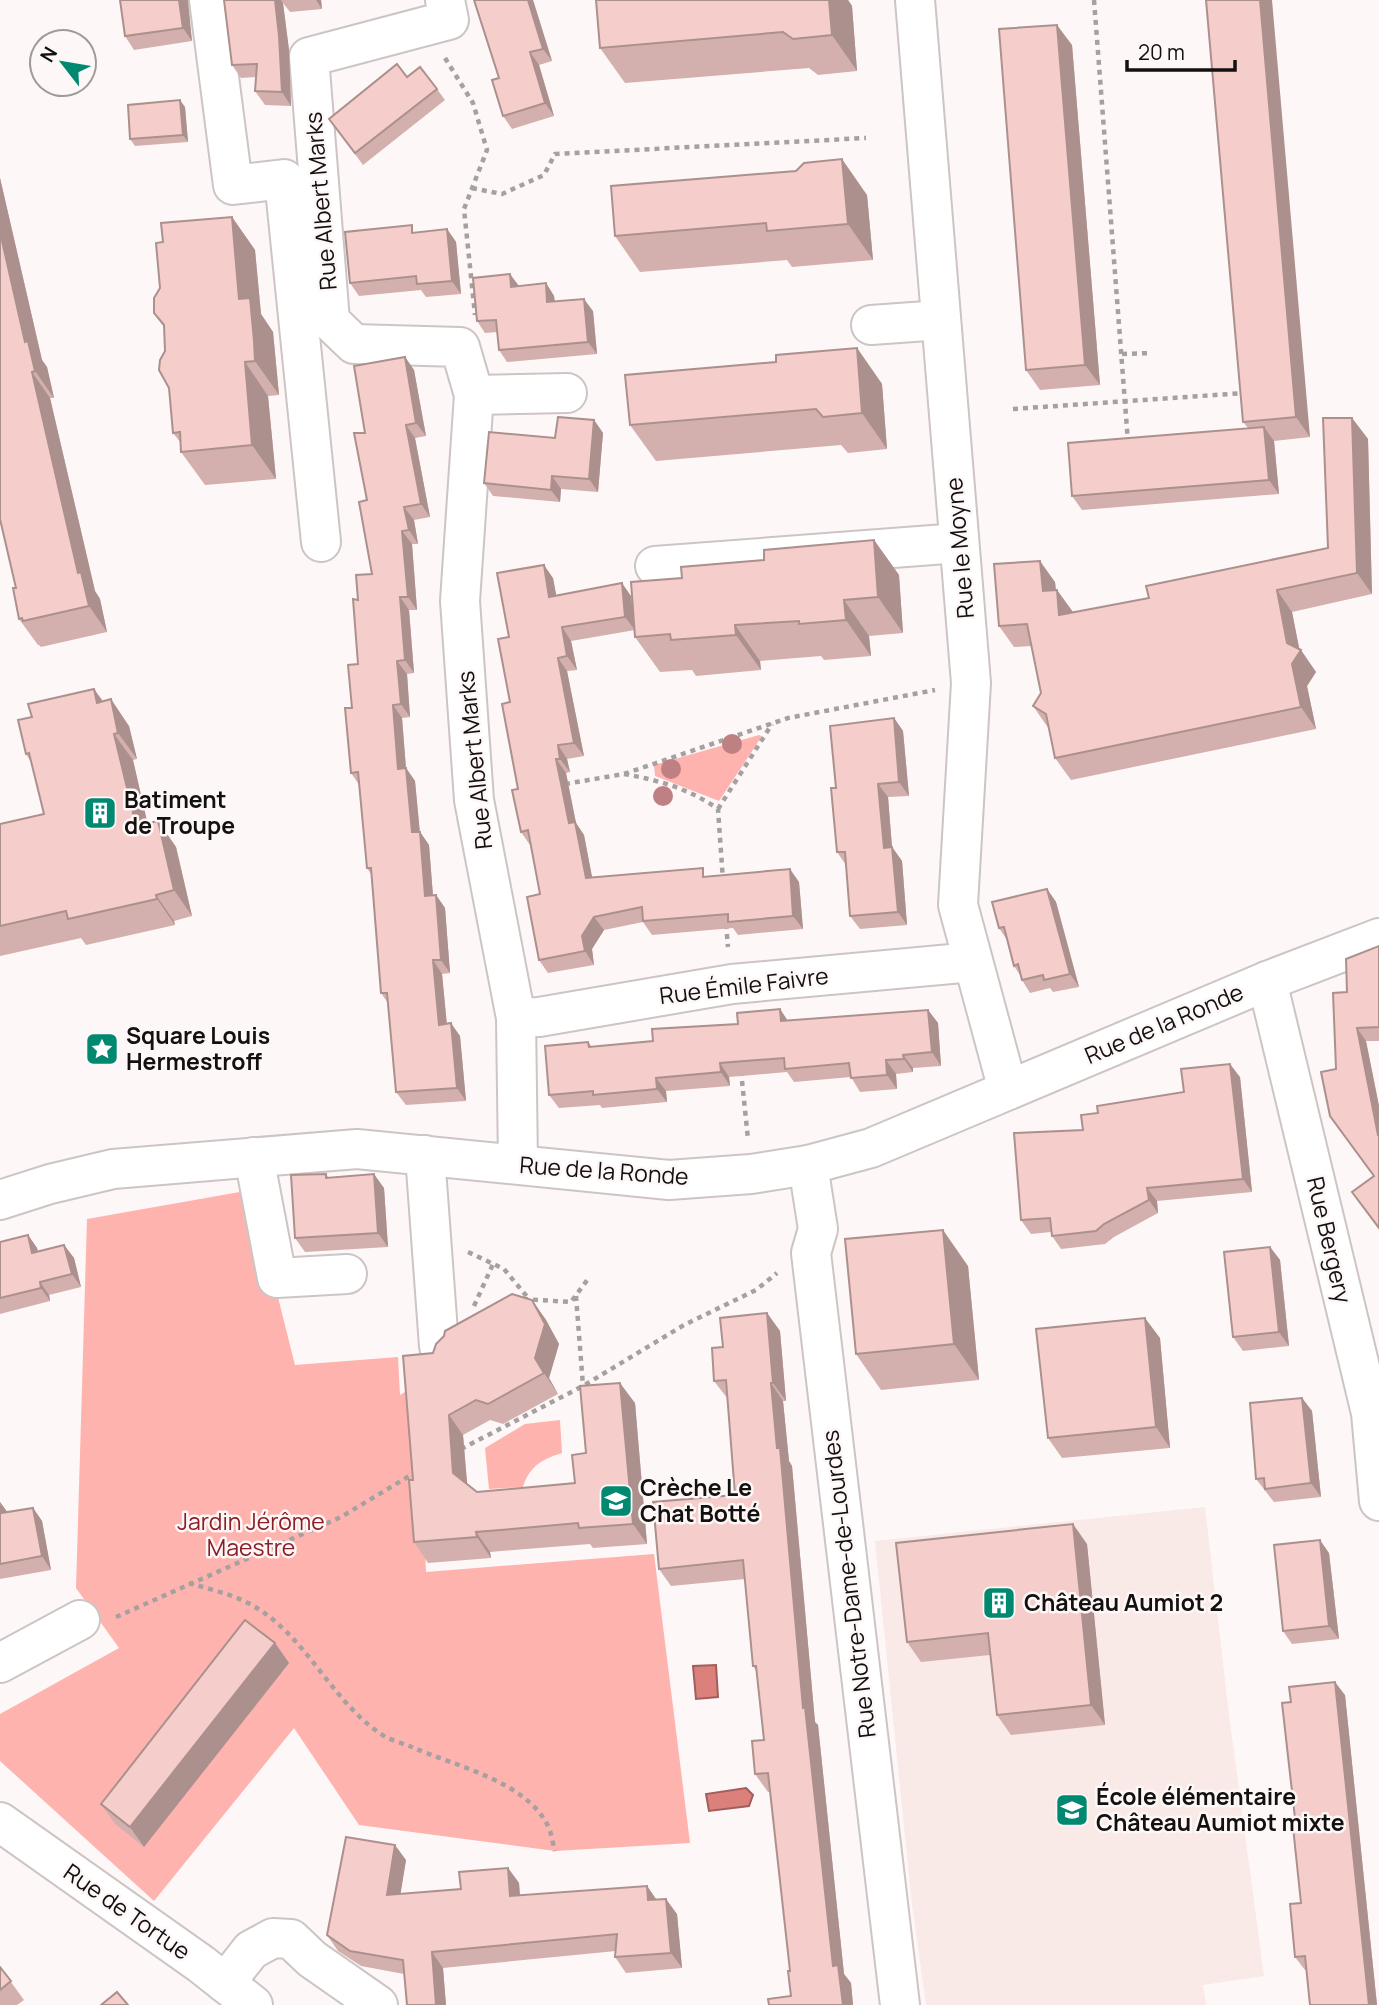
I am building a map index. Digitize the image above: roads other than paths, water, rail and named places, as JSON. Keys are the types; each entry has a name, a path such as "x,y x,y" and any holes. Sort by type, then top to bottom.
{"street":[{"path":"209,0 233,185 284,179 321,542"},
{"name":"Rue le Moyne","path":"915,0 971,683 958,905 1008,1090"},
{"name":"Rue Albert Marks","path":"436,13 309,57 330,321 354,344 460,347 474,395 460,601 474,800 516,1018 518,1164"},
{"path":"871,325 941,320"},
{"path":"474,395 568,393"},
{"path":"655,566 959,543"},
{"name":"Rue de la Ronde","path":"0,1200 50,1184 113,1169 357,1149 669,1180 751,1174 808,1165 871,1148 1267,981 1379,937"},
{"name":"Rue Émile Faivre","path":"516,1018 539,1017 732,984 973,962"},
{"name":"Rue Bergery","path":"1267,981 1371,1413 1379,1502"},
{"path":"425,1155 439,1346"},
{"path":"254,1157 277,1278 347,1275"},
{"name":"Rue Notre-Dame-de-Lourdes","path":"808,1165 818,1229 811,1253 900,2005"},
{"path":"0,1663 80,1620"},
{"name":"Rue de Tortue","path":"0,1822 239,1994"},
{"path":"239,1994 251,1951 273,1938 291,1939 312,1959 387,2003"}],"place":[{"name":"Batiment de Troupe","path":"100,813"},
{"name":"Square Louis Hermestroff","path":"102,1049"},
{"name":"Crèche Le Chat Botté","path":"616,1501"},
{"name":"Château Aumiot 2","path":"999,1603"},
{"name":"École élémentaire Château Aumiot mixte","path":"1072,1810"}],"park label":[{"name":"Jardin Jérôme Maestre","path":"251,1535"}]}
